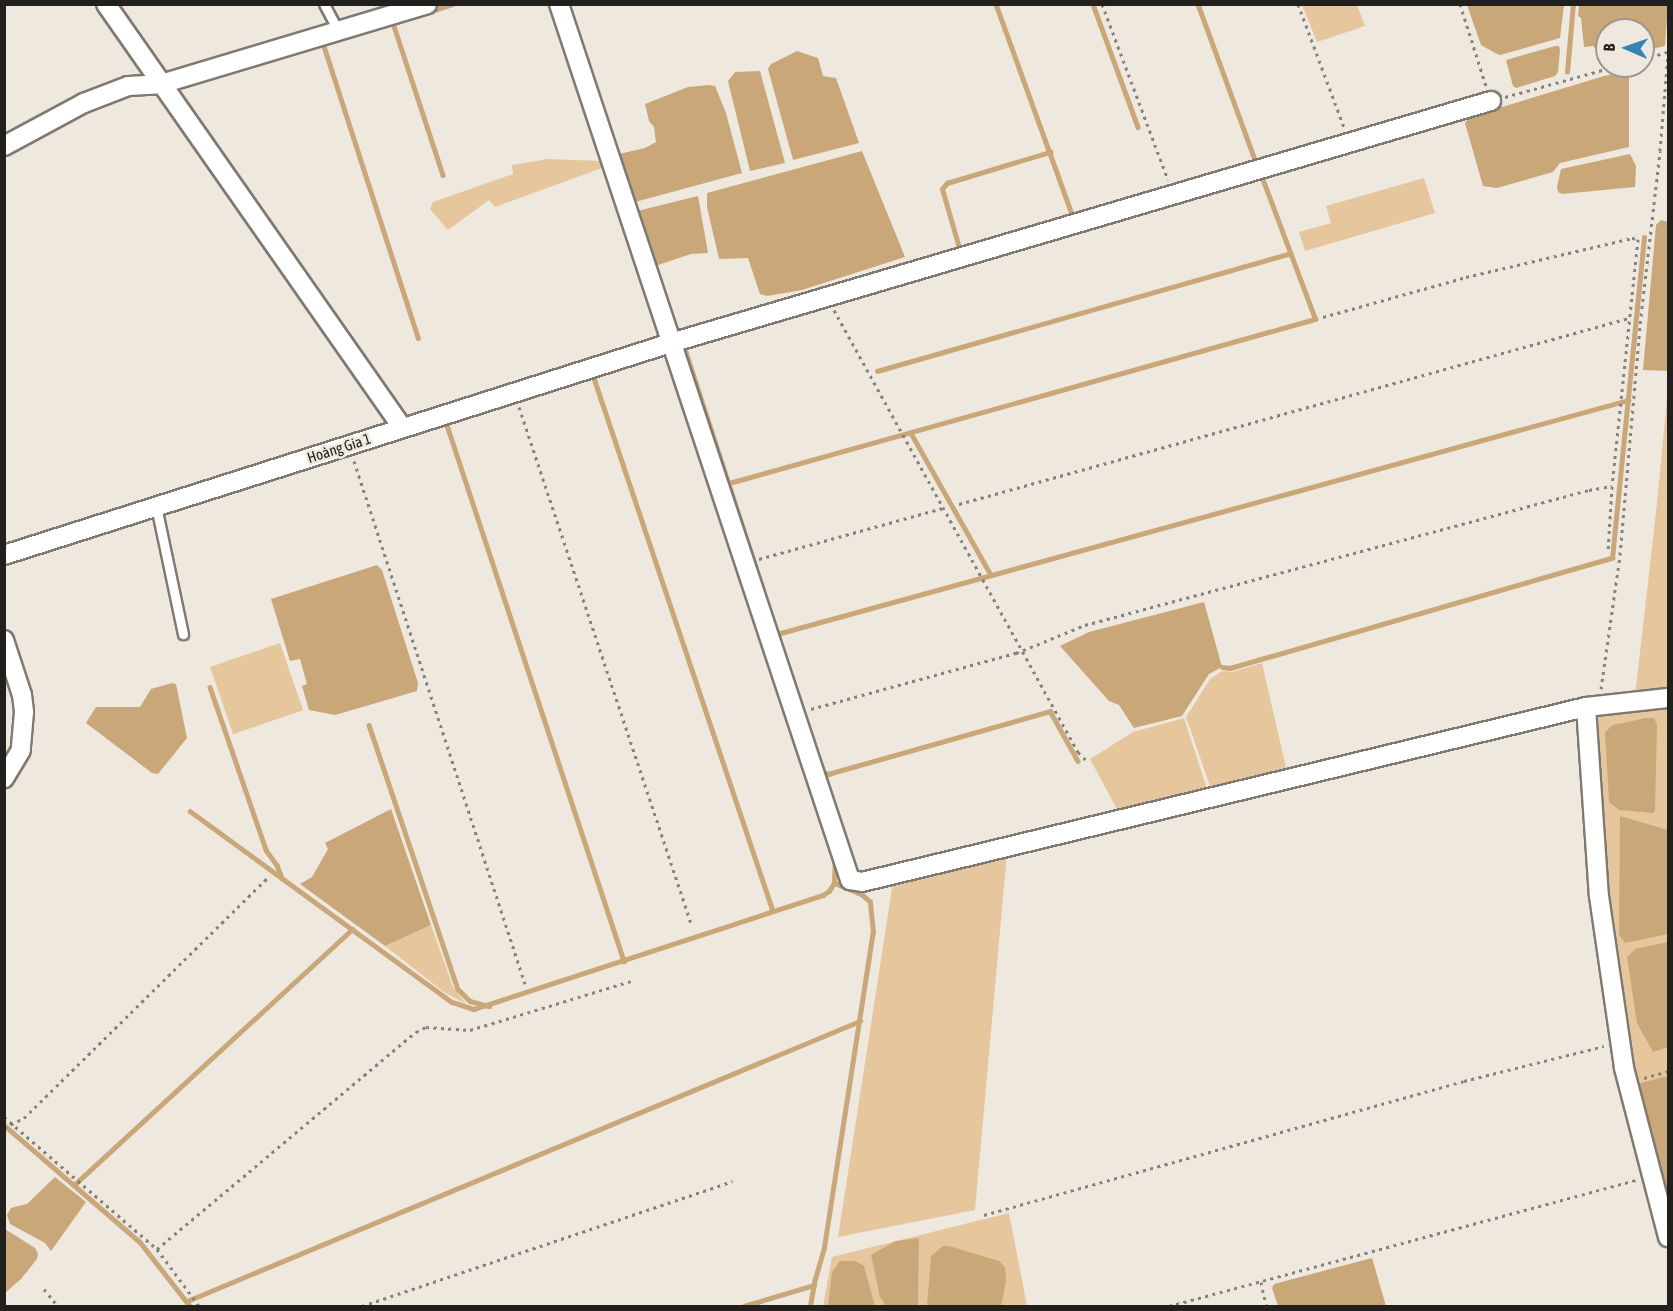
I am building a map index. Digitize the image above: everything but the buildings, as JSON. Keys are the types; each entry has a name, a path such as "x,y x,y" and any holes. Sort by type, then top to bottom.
{"street":[{"path":"106,4 402,427"},
{"path":"4,146 84,103 128,86 142,83 161,84 402,8 427,4"},
{"path":"559,4 674,342 850,880 862,882 1592,706 1668,698"},
{"name":"Hoàng Gia 1","path":"4,555 674,342 1491,101"},
{"path":"4,640 22,695 24,712 21,750 4,778"},
{"path":"1592,706 1599,896 1628,1083 1668,1237"}],"lane":[{"path":"324,4 338,30"},
{"path":"156,506 183,634"}],"path":[{"path":"1102,4 1174,195"},
{"path":"1298,4 1350,143"},
{"path":"1460,4 1491,101 1595,72"},
{"path":"1592,706 1620,555 1668,52"},
{"path":"1323,317 1466,277 1632,238 1638,239 1612,486 1608,552"},
{"path":"827,297 1078,752 1087,761"},
{"path":"959,504 1629,318"},
{"path":"514,392 692,926"},
{"path":"348,444 525,984"},
{"path":"795,714 1022,650 1085,625 1577,493 1612,486"},
{"path":"745,562 943,508"},
{"path":"4,1128 24,1118 268,877"},
{"path":"157,1249 416,1032 426,1027 470,1030 631,981"},
{"path":"984,1215 1464,1081 1620,1041"},
{"path":"1628,1083 1668,1071"},
{"path":"4,1117 157,1249 199,1306"},
{"path":"1169,1306 1653,1176"},
{"path":"362,1306 733,1181"},
{"path":"1261,1282 1266,1306"},
{"path":"44,1289 58,1306"}],"shaded area":[{"path":"1302,5 1357,5 1365,26 1317,42"},
{"path":"1467,5 1564,5 1560,38 1500,55 1481,45"},
{"path":"1579,5 1668,5 1665,46 1655,48 1655,18 1595,18 1595,48 1593,46 1584,47 1581,18 1578,16"},
{"path":"1559,46 1560,50 1558,72 1555,76 1516,88 1513,86 1506,60"},
{"path":"797,51 818,58 823,76 836,78 859,143 793,160 768,69 771,64"},
{"path":"760,71 785,163 750,171 728,81 735,72"},
{"path":"1597,78 1629,78 1629,147 1560,163 1553,172 1497,188 1483,186 1465,123 1469,117"},
{"path":"715,86 726,113 742,173 635,202 619,154 645,148 656,142 654,127 649,121 645,104 688,87"},
{"path":"862,151 905,257 802,290 767,296 760,294 748,258 719,259 707,207 707,193"},
{"path":"1630,154 1636,166 1635,187 1562,194 1558,192 1561,169"},
{"path":"548,159 600,161 602,168 495,207 489,200 448,230 430,209 433,202 513,174 512,165"},
{"path":"1424,178 1435,213 1305,251 1299,232 1331,223 1326,206"},
{"path":"698,196 708,253 691,254 655,266 637,211"},
{"path":"1661,220 1668,222 1668,371 1643,370 1656,225"},
{"path":"1668,388 1668,693 1635,696 1657,503"},
{"path":"377,565 382,570 418,683 417,691 335,715 309,710 302,686 307,684 300,659 290,661 271,599"},
{"path":"1204,602 1222,667 1209,674 1182,716 1134,728 1119,705 1109,701 1060,646 1089,632"},
{"path":"280,643 303,710 233,734 210,667"},
{"path":"1262,663 1287,772 1211,789 1186,717 1210,679 1222,671 1232,672"},
{"path":"176,684 187,738 158,774 152,773 86,723 96,707 140,707 151,689"},
{"path":"1668,703 1668,1221 1633,1090 1603,894 1591,718 1596,712"},
{"path":"1184,718 1208,792 1121,813 1118,811 1090,759 1133,732"},
{"path":"1654,718 1657,725 1655,811 1653,813 1619,810 1609,802 1605,732 1613,725"},
{"path":"391,809 431,925 385,946 300,884 312,877 328,849 325,843"},
{"path":"1620,816 1668,830 1668,934 1625,943 1619,935"},
{"path":"1007,853 975,1210 838,1237 893,882"},
{"path":"431,925 453,987 466,1004 444,992 385,946"},
{"path":"1668,942 1668,1047 1653,1052 1637,1023 1627,957 1635,949"},
{"path":"1668,1076 1668,1198 1637,1084"},
{"path":"55,1177 86,1202 51,1251 45,1243 10,1224 7,1215 11,1208 27,1204"},
{"path":"1009,1213 1027,1306 823,1306 832,1257"},
{"path":"5,1229 35,1248 38,1254 37,1259 21,1279 5,1293"},
{"path":"919,1238 918,1306 886,1306 880,1297 871,1255 896,1241"},
{"path":"943,1246 999,1261 1005,1267 1006,1282 1001,1306 927,1306 931,1256"},
{"path":"1372,1258 1386,1306 1278,1306 1272,1288 1274,1284"},
{"path":"840,1261 855,1261 864,1266 875,1306 828,1306 832,1272"}],"waterway":[{"path":"428,12 453,4"},
{"path":"996,4 1073,217"},
{"path":"1093,4 1138,127"},
{"path":"1198,4 1257,165"},
{"path":"1567,72 1573,4"},
{"path":"393,23 443,175"},
{"path":"323,43 418,338"},
{"path":"959,248 942,189 947,183 1050,152"},
{"path":"729,483 1315,319 1260,173"},
{"path":"1222,667 1230,668 1612,558 1644,238"},
{"path":"877,371 1290,253"},
{"path":"686,352 763,589"},
{"path":"593,375 773,911"},
{"path":"777,634 1628,400"},
{"path":"446,422 624,961"},
{"path":"911,433 991,575"},
{"path":"210,687 266,850 277,865 282,878"},
{"path":"821,771 828,774 1050,711 1078,761"},
{"path":"369,725 458,989 470,1001 489,1006"},
{"path":"190,811 452,1002 474,1009 823,895 834,883 835,860"},
{"path":"810,1306 824,1247 873,932 870,902 862,895 834,883"},
{"path":"74,1185 352,929"},
{"path":"187,1301 860,1021"},
{"path":"4,1125 140,1242 190,1306"},
{"path":"744,1306 814,1285"}]}
